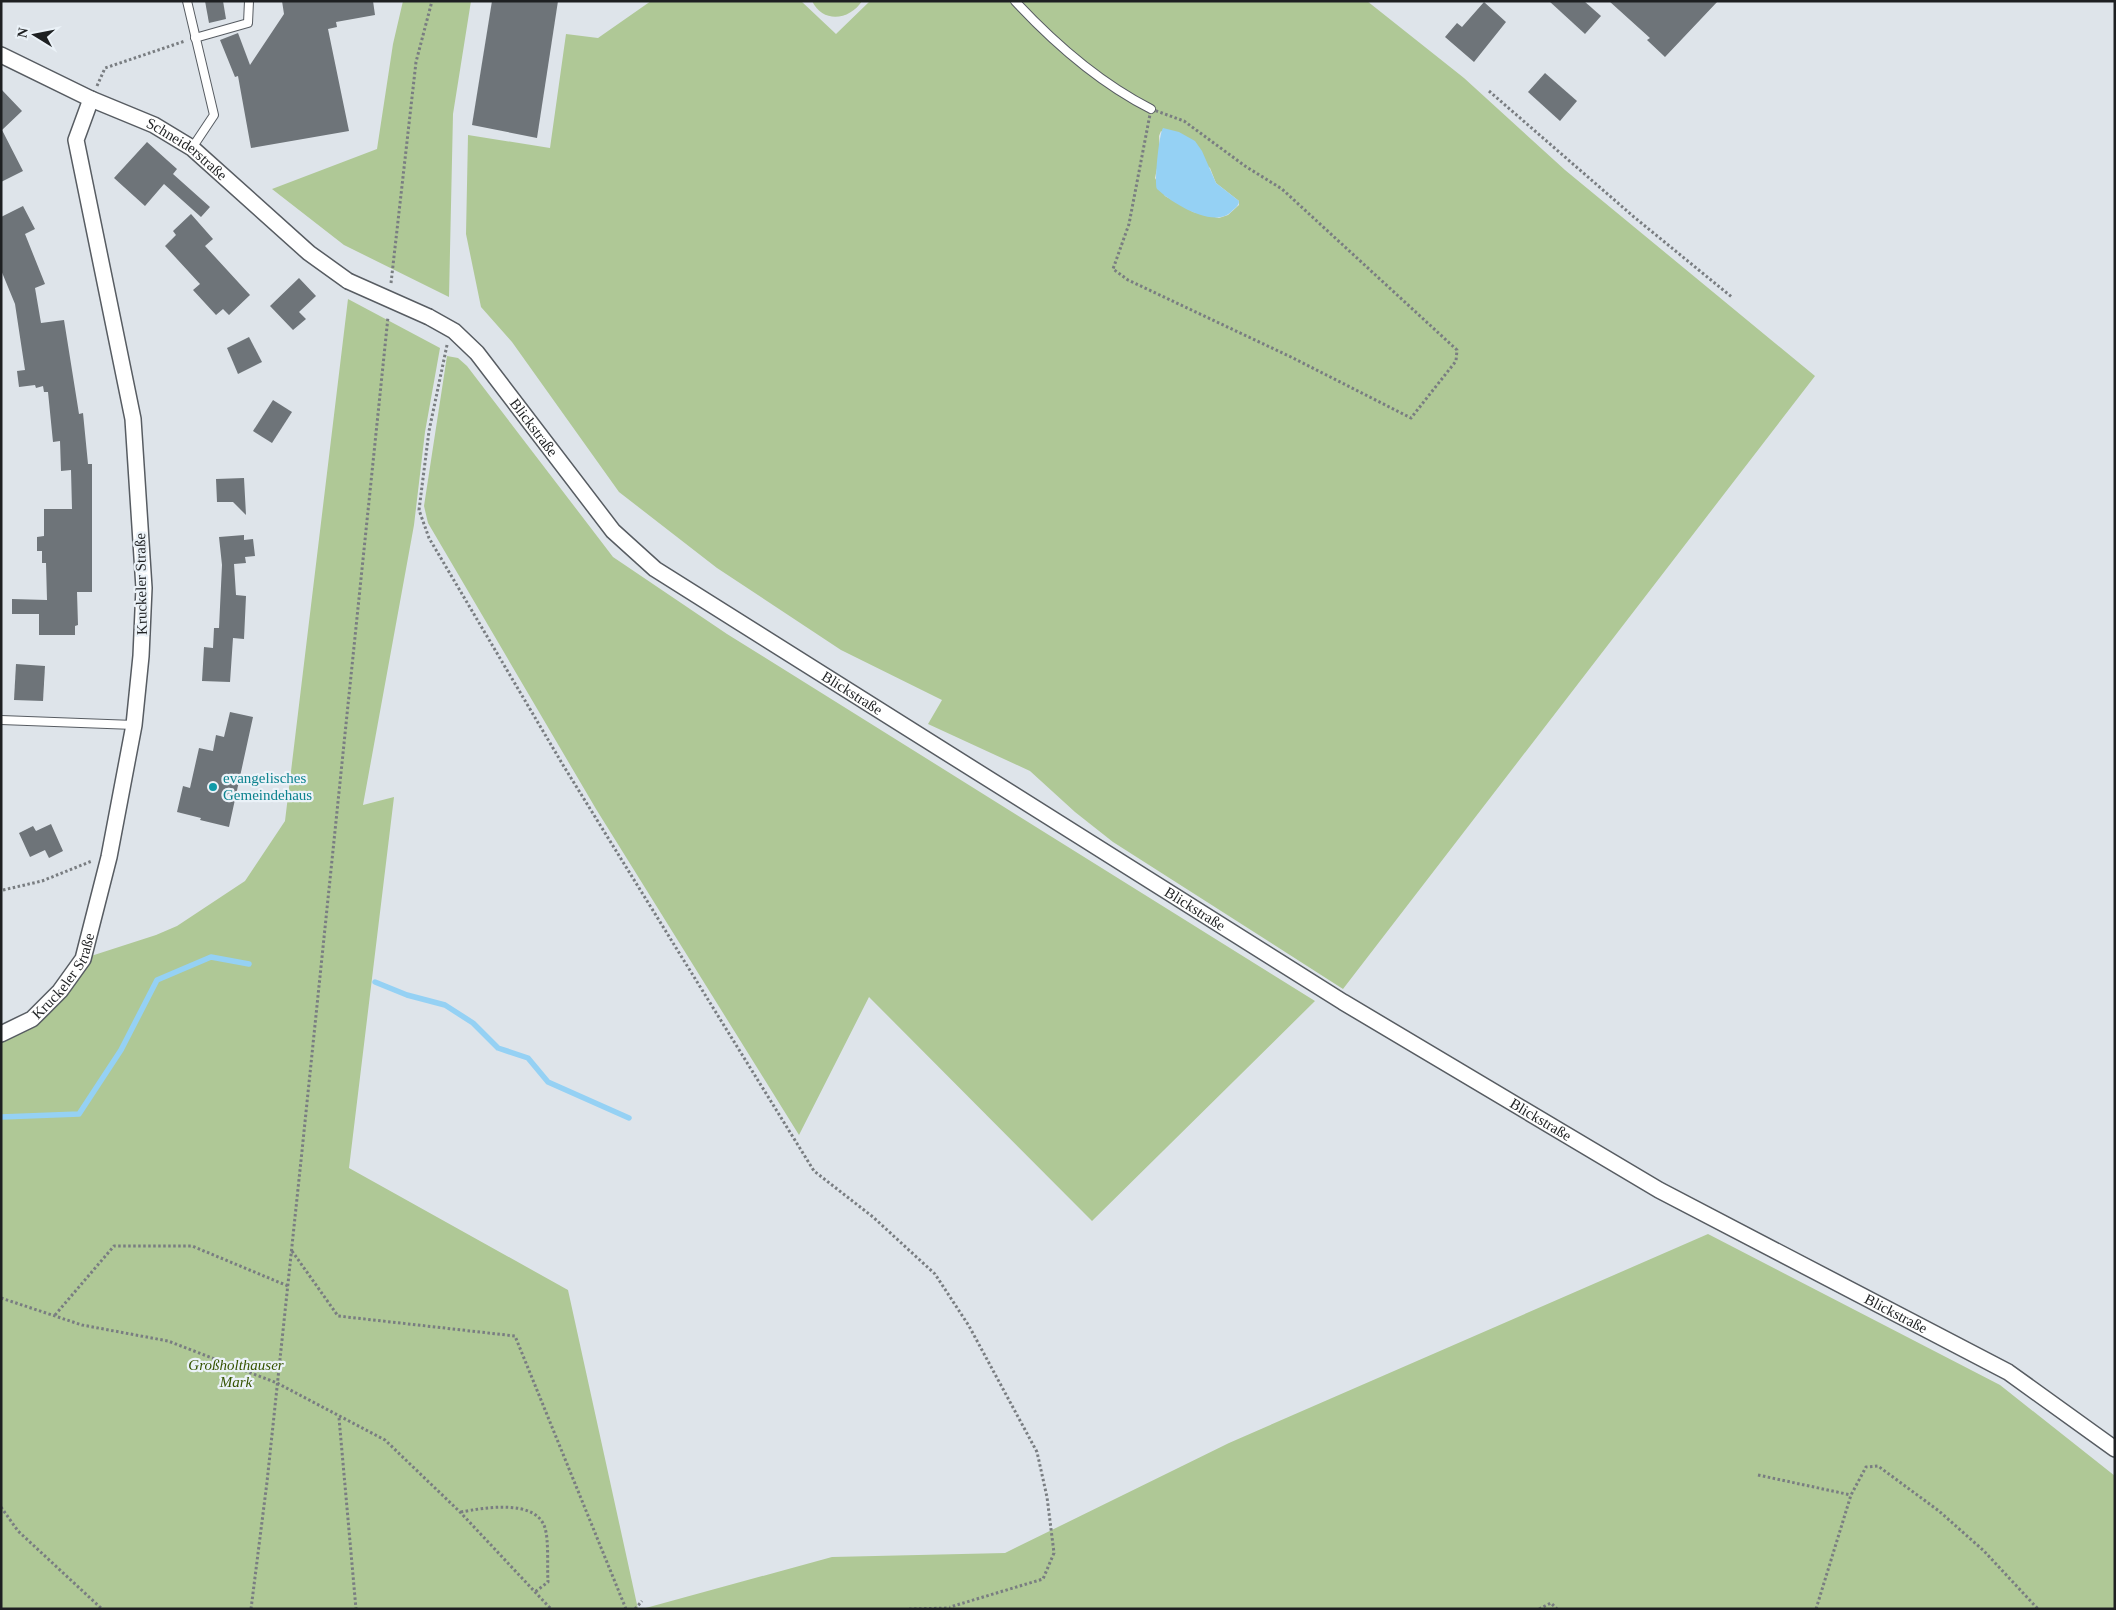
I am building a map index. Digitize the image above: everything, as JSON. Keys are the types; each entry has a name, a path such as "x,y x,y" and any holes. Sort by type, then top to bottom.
{"street":[{"name":"Schneiderstraße","path":"1,55 91,100 154,125 192,148 309,253 348,281"},
{"name":"Kruckeler Straße","path":"1,1034 32,1018 60,991 83,959 109,857 134,724 141,656 144,588 133,419 76,140 91,100"},
{"name":"Blickstraße","path":"348,281 429,317 454,331 491,370 613,531 655,569 1343,1002 1659,1190 2008,1372 2115,1449"}],"lane":[{"path":"187,1 214,115 192,148"},
{"path":"195,38 248,23 249,1"},
{"path":"1015,1 1076,58 1128,97 1151,110"},
{"path":"1,720 134,724"}],"path":[{"path":"391,289 416,62 432,1"},
{"path":"91,100 105,68 195,38"},
{"path":"1489,91 1634,217 1733,298"},
{"path":"1151,110 1184,121 1245,166 1282,189 1457,350 1456,361 1411,418 1283,353 1128,280 1113,269 1129,224 1151,110"},
{"path":"250,1609 292,1250 389,309"},
{"path":"454,331 444,354 429,431 419,510 429,538 563,765 814,1171 873,1217 935,1274 970,1326 1037,1452 1047,1497 1054,1553 1043,1580 950,1608 909,1609"},
{"path":"3,890 42,881 95,860"},
{"path":"55,1315 114,1246 192,1246 288,1286"},
{"path":"292,1250 338,1316 515,1336 626,1609"},
{"path":"1,1298 82,1325 168,1341 277,1383 385,1440 460,1512 551,1609"},
{"path":"339,1417 356,1609"},
{"path":"1816,1609 1851,1494 1866,1467 1878,1466 1939,1511 1978,1545 2038,1609"},
{"path":"1758,1476 1851,1494"},
{"path":"460,1512 497,1506 532,1512 545,1527 548,1582 535,1592"},
{"path":"1,1507 18,1531 102,1609"},
{"path":"635,1609 642,1600"},
{"path":"1539,1609 1551,1603 1557,1609"}],"green space":[{"path":"403,1 471,1 453,114 449,297 344,245 272,189 377,149 393,44"},
{"path":"651,1 801,1 836,34 870,1 1367,1 1464,78 1565,170 1815,376 1343,989 1113,842 1075,812 1030,771 928,724 942,700 841,650 717,568 619,492 512,342 481,307 466,234 468,135 550,148 566,34 598,38","holes":["1161,131 1210,168 1216,183 1239,201 1239,205 1228,215 1219,218 1193,212 1165,196 1155,178 1160,154 1159,136"]},
{"path":"812,1 862,1 851,12 837,17 823,13"},
{"name":"Großholthauser Mark","path":"348,299 440,348 425,432 414,525 363,805 394,797 349,1168 568,1290 638,1609 1,1609 1,1039 91,956 156,935 177,926 245,881 285,821"},
{"path":"447,356 458,358 467,366 613,557 727,634 1315,1001 1092,1221 869,997 799,1135 596,809 428,523 424,506"},
{"path":"1708,1234 2000,1385 2115,1476 2115,1609 642,1609 832,1557 1005,1553 1229,1443"}],"water":[{"path":"1163,128 1179,132 1195,141 1202,151 1216,183 1239,201 1238,206 1223,216 1214,218 1204,216 1182,207 1157,189 1157,158"}],"building":[{"path":"205,1 223,1 226,19 209,23"},
{"path":"282,1 373,1 375,15 336,22 337,27 328,29 349,131 251,148 238,76 235,77 220,40 238,33 250,65 284,14"},
{"path":"492,1 558,1 537,138 472,125"},
{"path":"1549,1 1584,1 1601,16 1585,34"},
{"path":"1609,1 1718,1 1665,57 1647,40 1650,38"},
{"path":"1484,2 1506,22 1474,62 1445,37 1457,23 1462,27"},
{"path":"1545,73 1577,101 1560,121 1528,92"},
{"path":"1,89 22,111 2,130 23,171 1,182"},
{"path":"147,142 177,169 173,174 210,207 201,217 164,184 145,206 114,178"},
{"path":"23,206 35,229 25,234 45,284 35,288 41,323 64,320 79,414 83,413 88,464 92,464 92,592 77,592 78,625 75,626 75,635 39,635 39,614 12,614 12,599 47,600 46,563 42,563 42,551 37,551 37,537 44,536 44,509 72,509 71,470 61,471 60,441 53,442 48,392 44,392 43,386 36,388 35,385 19,387 17,371 25,370 15,304 1,270 1,217"},
{"path":"191,214 213,239 205,246 250,295 229,315 223,309 216,315 193,290 200,284 165,246 176,235 173,231"},
{"path":"299,278 316,296 299,312 306,319 293,330 270,306"},
{"path":"249,337 262,362 238,374 227,348"},
{"path":"273,400 292,412 272,443 253,431"},
{"path":"244,478 246,515 233,502 217,502 216,479"},
{"path":"244,535 244,540 253,539 255,556 245,557 246,563 234,564 236,595 246,596 244,639 233,638 230,682 202,681 204,647 213,648 214,628 219,628 222,565 219,537"},
{"path":"16,664 45,666 43,701 14,700"},
{"name":"evangelisches Gemeindehaus","path":"230,712 253,717 229,827 177,812 183,786 190,788 199,748 213,751 216,735 224,737"},
{"path":"51,824 63,851 49,858 45,850 30,857 19,833 33,826 36,831"}],"waterway":[{"path":"1,1117 79,1114 121,1050 157,980 211,957 249,964"},
{"path":"375,982 407,995 445,1005 473,1023 498,1048 528,1058 548,1082 629,1118"}],"place":[{"name":"evangelisches Gemeindehaus","path":"213,787"}]}
